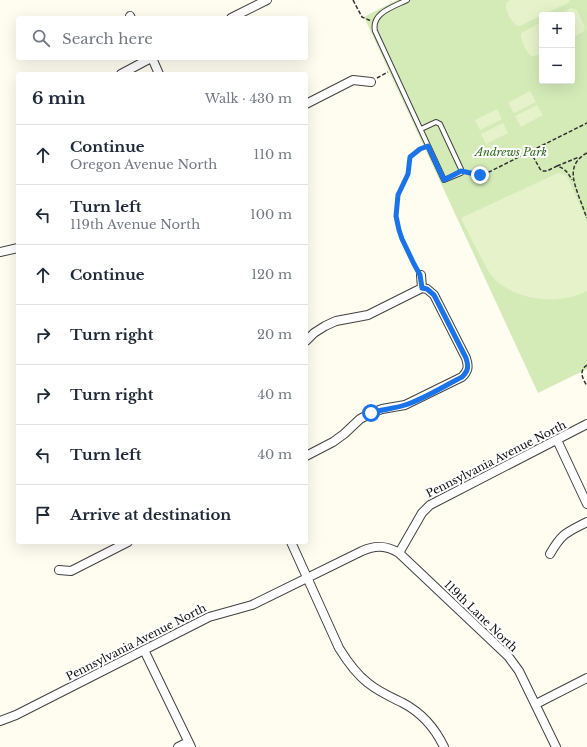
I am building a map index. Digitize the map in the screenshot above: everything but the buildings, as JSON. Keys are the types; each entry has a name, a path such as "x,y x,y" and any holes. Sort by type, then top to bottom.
{"street":[{"path":"235,16 268,0"},
{"path":"125,72 148,60"},
{"path":"153,60 158,72"},
{"path":"308,103 353,80 370,82"},
{"path":"0,252 16,248"},
{"path":"420,275 422,288"},
{"path":"308,339 314,333 336,321 368,315 422,288 427,289 434,295 466,358 468,368 467,372 462,377 405,405 382,409 371,413 360,419 333,442 308,455"},
{"name":"Pennsylvania Avenue North","path":"0,721 20,713 209,617 252,605 368,548 380,546 399,553 422,513 430,505 587,424"},
{"path":"557,440 587,504"},
{"path":"550,554 564,533 587,522"},
{"path":"59,570 72,571 124,544"},
{"path":"292,544 339,648 356,672 378,691 416,712 427,721 444,747"},
{"name":"119th Lane North","path":"399,553 508,656 519,671 556,747"},
{"path":"144,650 189,744 178,747"},
{"path":"536,704 587,678"}],"lane":[{"path":"407,0 378,16 375,22 375,31 444,180 461,171 440,124 436,122 421,129"}],"path":[{"path":"353,0 364,19 375,22"},
{"path":"370,82 393,69"},
{"path":"461,171 480,175 587,123"},
{"path":"420,275 399,230 396,216 396,203 401,187 408,174 410,157 420,149 428,146"},
{"path":"530,151 542,171 547,171 587,153"},
{"path":"573,182 573,170 581,156"},
{"path":"557,166 566,170 573,182 587,218"},
{"path":"587,365 582,371 587,386"}],"green space":[{"name":"Andrews Park","path":"397,0 587,0 587,369 538,393 364,17"},
{"path":"510,0 570,0 568,3 549,12 539,12 539,17 520,26 514,24 512,21 508,14 506,3"},
{"path":"571,8 577,10 585,27 583,32 575,36 575,12 562,12"},
{"path":"539,24 539,54 532,56 528,53 524,46 521,33"},
{"path":"530,91 536,102 514,113 508,103"},
{"path":"537,105 543,115 521,127 515,116"},
{"path":"497,109 502,119 480,130 475,120"},
{"path":"503,123 508,133 486,144 481,134"},
{"path":"558,173 567,176 587,222 587,291 576,296 550,299 536,298 511,291 500,284 491,275 461,218"}],"route":[{"path":"371,413 382,409 405,405 416,400 462,377 467,372 468,368 466,358 434,295 427,289 422,288 420,275 399,230 396,216 396,203 401,187 408,174 408,163 410,157 415,152 428,146 444,180 461,173 461,171 480,175"}]}
